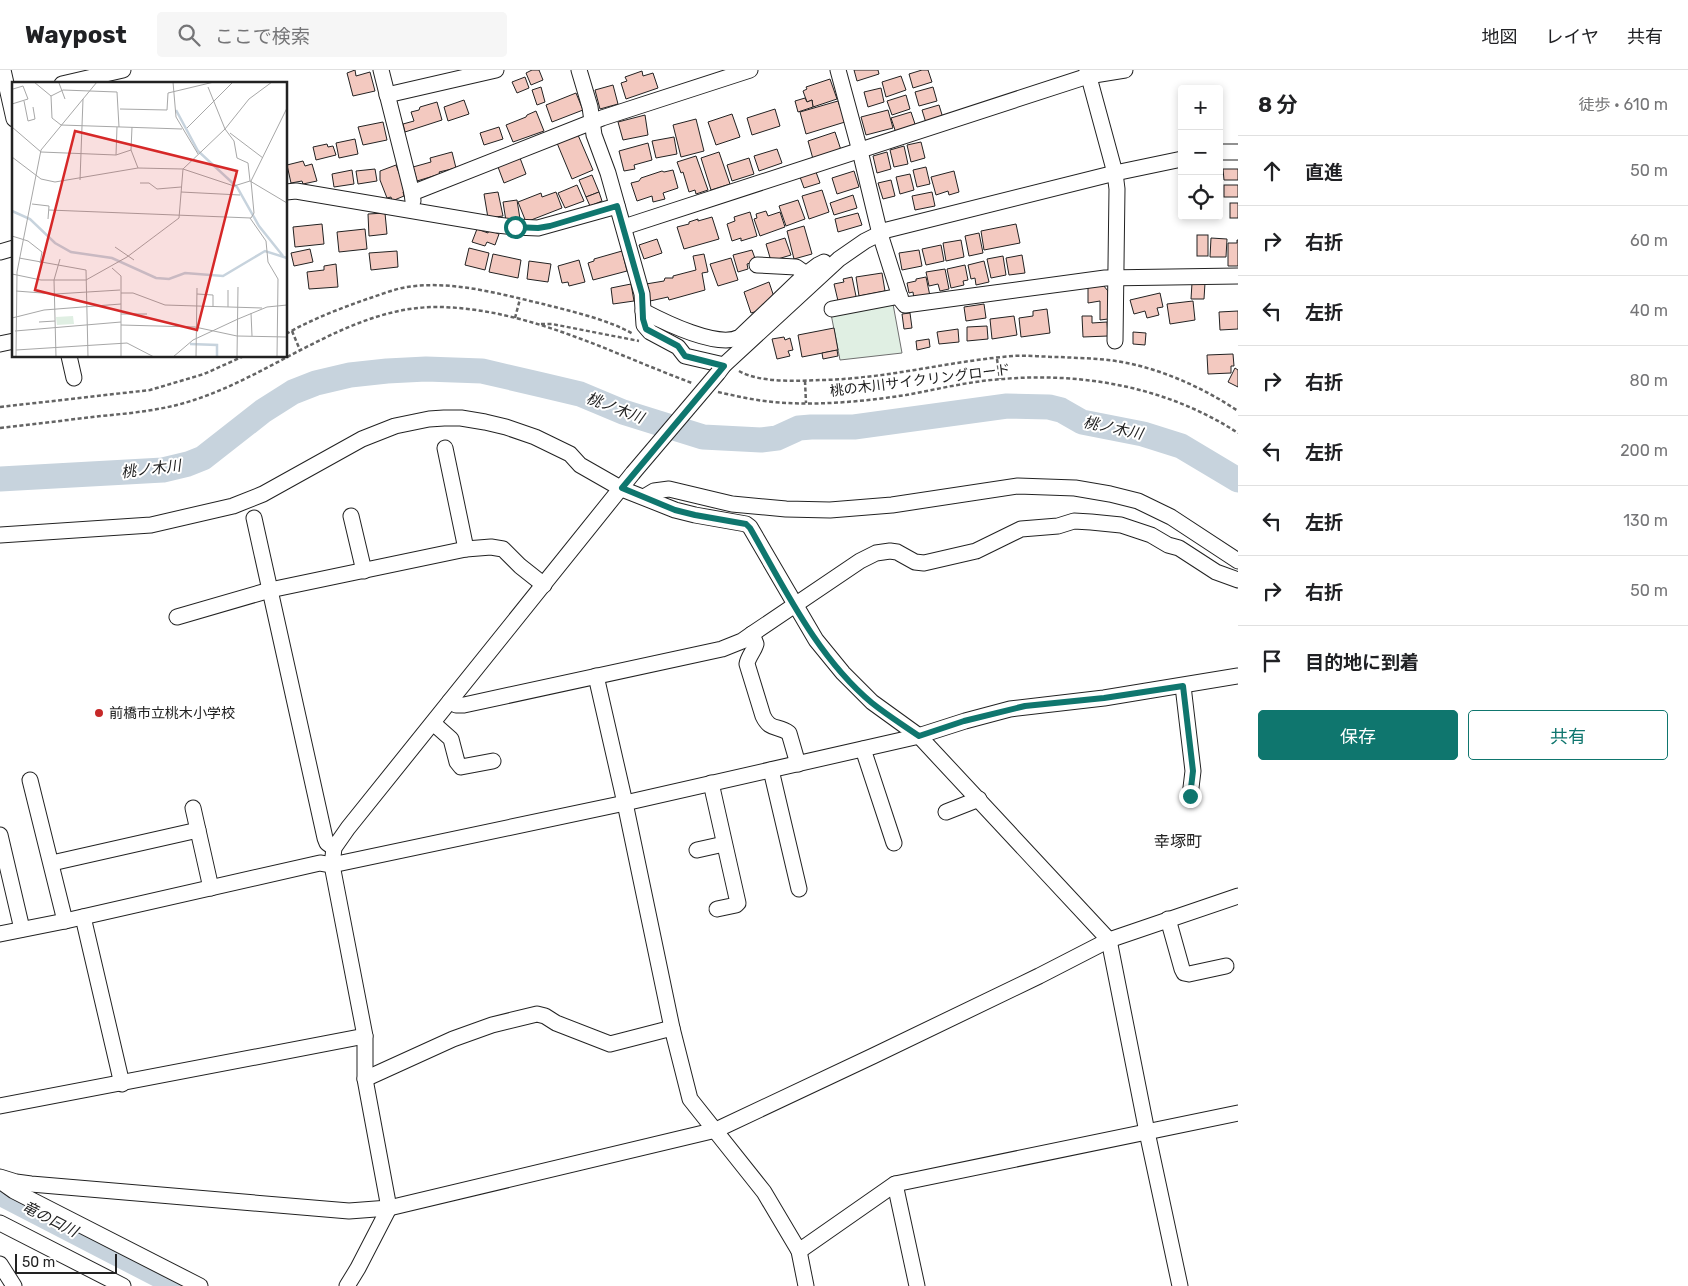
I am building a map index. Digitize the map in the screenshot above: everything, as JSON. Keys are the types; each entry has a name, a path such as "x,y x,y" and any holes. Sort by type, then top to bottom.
{"street":[{"path":"2,70 12,112"},
{"path":"71,82 123,70"},
{"path":"381,70 412,193 412,210"},
{"path":"387,95 496,70"},
{"path":"580,70 590,107 594,135 608,173 642,294 643,319 646,329 678,346 685,356 726,369"},
{"path":"412,193 592,122 750,70"},
{"path":"838,70 880,234 902,304 909,306 1116,277 1238,276"},
{"path":"624,227 860,151 1087,73 1125,70"},
{"path":"1087,73 1115,173 1117,189 1115,341"},
{"path":"1223,152 1238,152"},
{"path":"347,1286 389,1208 365,1079 365,1036 332,865 334,848 348,828 633,473 726,369 839,259 865,241 899,226 1115,173 1178,160"},
{"path":"288,192 296,191 515,227 538,228 617,206"},
{"path":"643,311 686,331 714,339 731,340 740,337 818,264 839,259"},
{"path":"757,265 796,267 806,274"},
{"path":"832,309 900,296"},
{"path":"69,358 74,378"},
{"path":"0,535 151,525 234,506 263,494 362,439 395,426 428,419 461,418 506,427 535,437 570,454 580,465 622,488 644,497 695,515 746,524 816,640 855,686 872,702 919,736 1109,940 1180,1286"},
{"path":"444,448 466,549"},
{"path":"644,497 654,492 668,489 732,504 786,509 830,510 892,505 1010,487 1034,485 1074,488 1138,501 1171,517 1237,560"},
{"path":"351,516 364,571"},
{"path":"254,518 325,838 334,848"},
{"path":"450,701 460,706 722,649 742,641 794,604 860,561 876,553 897,552 915,562 924,562 976,551 1021,528 1058,526 1074,521 1121,525 1151,535 1168,545 1237,560"},
{"path":"177,617 270,590 466,549 492,547 503,549 520,566 544,585"},
{"path":"1179,548 1216,572 1238,580"},
{"path":"752,634 756,644 747,664 763,716 771,727 789,733 798,764"},
{"path":"596,676 625,802 672,1028 690,1099 764,1192 799,1251 806,1286"},
{"path":"0,934 320,863 332,865 798,764 919,736 964,721 1018,707 1104,698 1238,676"},
{"path":"1183,686 1193,771 1190,796"},
{"path":"433,723 451,739 457,762 461,767 493,761"},
{"path":"863,749 894,843"},
{"path":"771,770 799,889"},
{"path":"30,780 65,921"},
{"path":"711,783 738,903 717,909"},
{"path":"946,812 979,799"},
{"path":"193,808 211,888"},
{"path":"52,863 198,830"},
{"path":"0,835 22,929"},
{"path":"697,850 724,844"},
{"path":"0,1178 31,1184 349,1211 389,1208 716,1130 873,1056 1109,940 1238,896"},
{"path":"83,917 122,1084"},
{"path":"1168,919 1184,973 1189,974 1226,966"},
{"path":"365,1079 454,1039 492,1025 537,1014 610,1044 672,1028"},
{"path":"0,1106 365,1036"},
{"path":"799,1251 895,1184 1238,1113"},
{"path":"0,1181 14,1191 200,1286"},
{"path":"895,1184 917,1286"},
{"path":"0,1223 123,1286"},
{"path":"0,1264 14,1286"}],"path":[{"path":"288,333 319,317 346,307 406,287 424,286 458,287 578,313 629,331 644,341 552,324 540,324"},
{"path":"515,318 520,299"},
{"path":"288,356 330,335 387,314 423,307 462,309 540,324 699,386"},
{"path":"292,331 300,350"},
{"path":"726,369 751,377 805,380 860,379 1014,356 1108,360 1162,374 1201,388 1238,411"},
{"path":"0,407 150,390 204,374 240,358"},
{"path":"0,428 129,413 176,405 213,393 284,358"},
{"path":"997,358 1000,379"},
{"name":"桃の木川サイクリングロード","path":"717,392 786,403 806,403 866,400 1000,379 1070,378 1118,384 1157,394 1190,407 1238,433"},
{"path":"805,380 806,403"}],"green space":[{"path":"893,304 902,353 840,360 831,314"}],"building":[{"path":"355,70 356,76 370,72 375,91 353,96 347,73"},
{"path":"532,70 539,70 543,80 531,85 526,73"},
{"path":"854,70 878,70 879,74 857,81"},
{"path":"928,70 932,82 913,88 909,74"},
{"path":"642,71 643,76 653,73 658,88 626,99 621,83 627,81 625,77"},
{"path":"901,76 906,90 886,97 882,82"},
{"path":"525,77 529,88 517,93 512,82"},
{"path":"830,79 837,99 813,107 812,100 807,102 803,91 807,89 806,87"},
{"path":"613,85 618,104 600,109 595,90"},
{"path":"541,87 545,102 537,105 532,90"},
{"path":"933,87 937,101 919,106 915,92"},
{"path":"881,88 884,102 868,107 864,92"},
{"path":"576,93 583,110 552,122 546,105"},
{"path":"906,95 910,109 892,115 887,101"},
{"path":"805,98 807,102 812,100 813,107 798,112 795,101"},
{"path":"464,100 469,114 448,121 444,107"},
{"path":"838,101 845,122 806,134 800,112"},
{"path":"437,102 442,120 405,132 403,124 414,121 411,112"},
{"path":"939,105 943,118 926,123 922,110"},
{"path":"775,109 780,126 752,135 747,118"},
{"path":"888,110 893,128 866,135 861,117"},
{"path":"536,111 544,131 513,142 506,125"},
{"path":"911,112 916,127 896,133 891,118"},
{"path":"732,114 740,137 716,145 708,122"},
{"path":"645,115 648,135 623,140 618,122"},
{"path":"696,119 704,151 681,157 673,125"},
{"path":"383,122 387,140 363,145 358,127"},
{"path":"499,127 503,139 484,145 480,133"},
{"path":"835,132 841,150 813,159 808,141"},
{"path":"578,135 593,170 572,179 557,143"},
{"path":"674,137 677,154 656,158 652,141"},
{"path":"355,139 358,154 339,158 336,143"},
{"path":"921,142 925,158 911,162 907,145"},
{"path":"648,143 652,160 634,165 635,169 624,171 619,151"},
{"path":"327,144 328,147 333,146 336,155 316,160 313,147"},
{"path":"904,146 908,164 894,167 890,150"},
{"path":"777,149 782,163 759,171 754,156"},
{"path":"452,152 456,168 439,172 440,174 417,181 413,167 431,162 430,158"},
{"path":"719,152 730,184 711,190 701,158"},
{"path":"887,152 891,169 877,173 873,156"},
{"path":"696,156 708,190 696,194 695,190 689,192 683,172 681,173 677,162"},
{"path":"520,158 526,174 504,183 498,167"},
{"path":"749,158 754,174 732,181 727,165"},
{"path":"303,161 305,166 312,164 317,181 303,184 302,181 291,183 288,165"},
{"path":"396,165 406,191 403,192 404,196 392,201 391,197 387,198 380,180 380,171"},
{"path":"926,167 930,184 917,187 913,170"},
{"path":"375,169 377,181 358,184 356,171"},
{"path":"1223,169 1238,169 1238,180 1224,180"},
{"path":"352,170 354,184 334,187 332,174"},
{"path":"673,170 678,188 663,193 665,199 653,202 652,196 637,201 631,183 662,171"},
{"path":"854,171 859,187 837,194 832,178"},
{"path":"954,171 959,192 949,195 948,191 936,195 931,177"},
{"path":"816,172 820,183 804,188 800,177"},
{"path":"910,174 914,190 900,194 896,177"},
{"path":"592,175 599,192 586,197 579,180"},
{"path":"891,180 895,196 883,199 878,183"},
{"path":"577,185 584,201 565,208 558,193"},
{"path":"1224,185 1238,185 1238,197 1224,197"},
{"path":"822,190 829,212 809,219 802,196"},
{"path":"498,192 503,216 488,218 484,194"},
{"path":"556,192 562,208 526,222 518,202 541,193 542,197"},
{"path":"599,192 602,201 590,206 586,197"},
{"path":"932,192 935,206 915,210 912,196"},
{"path":"853,195 857,208 834,215 830,203"},
{"path":"517,200 520,219 506,221 503,202"},
{"path":"798,200 805,219 786,226 779,206"},
{"path":"1230,203 1238,203 1238,218 1230,218"},
{"path":"766,211 768,216 780,212 785,227 760,236 754,219 757,218 756,214"},
{"path":"750,212 757,236 741,241 741,238 732,241 727,224 735,221 734,217"},
{"path":"385,213 387,234 369,236 368,214"},
{"path":"858,213 862,225 838,232 835,219"},
{"path":"712,217 719,239 684,249 677,227 698,219 698,221"},
{"path":"322,224 324,244 295,247 293,227"},
{"path":"1016,224 1020,243 984,250 981,231"},
{"path":"804,226 812,254 794,259 787,231"},
{"path":"365,229 367,249 339,252 337,232"},
{"path":"477,229 488,233 489,230 499,234 495,245 487,242 485,246 472,242"},
{"path":"979,233 983,253 969,256 965,236"},
{"path":"1197,235 1208,235 1208,256 1197,256"},
{"path":"785,238 791,255 771,261 766,244"},
{"path":"1211,238 1227,239 1226,257 1210,257"},
{"path":"657,239 662,253 644,259 639,245"},
{"path":"961,240 964,257 946,261 943,243"},
{"path":"1237,240 1238,266 1228,266 1228,243 1237,243"},
{"path":"941,245 944,261 926,265 922,249"},
{"path":"469,248 489,253 485,270 465,265"},
{"path":"310,249 313,262 294,266 291,253"},
{"path":"752,250 756,261 747,264 748,269 738,272 733,255"},
{"path":"919,250 922,266 902,270 899,253"},
{"path":"397,251 398,267 371,270 369,253"},
{"path":"622,251 627,271 593,280 588,263 594,261 594,259"},
{"path":"493,254 521,260 518,278 489,272"},
{"path":"704,254 708,272 702,273 705,290 669,300 668,297 650,301 646,284 664,281 665,278 673,278 673,276 696,270 693,256"},
{"path":"1022,255 1025,273 1009,275 1006,258"},
{"path":"1003,256 1006,275 991,278 987,259"},
{"path":"731,258 738,280 718,286 710,264"},
{"path":"579,260 585,282 569,286 568,282 562,283 558,266"},
{"path":"529,261 551,264 548,282 527,279"},
{"path":"984,261 989,282 976,285 975,278 971,279 968,265"},
{"path":"336,264 338,287 309,289 307,272 324,270 324,266"},
{"path":"965,265 968,280 963,281 964,285 951,288 947,269"},
{"path":"945,269 949,289 940,291 938,284 929,286 926,272"},
{"path":"882,273 885,291 859,296 856,277"},
{"path":"852,277 857,301 839,305 834,284 844,282 843,279"},
{"path":"926,277 930,296 914,299 913,292 909,293 907,283"},
{"path":"769,282 774,297 768,308 751,313 744,292"},
{"path":"1192,283 1205,283 1204,299 1191,299"},
{"path":"631,284 634,301 613,304 611,288"},
{"path":"1103,285 1108,291 1108,319 1100,320 1100,301 1088,303 1088,287"},
{"path":"1160,293 1163,307 1157,308 1159,315 1147,318 1145,311 1134,314 1130,300"},
{"path":"1193,301 1195,320 1170,324 1167,304"},
{"path":"984,304 986,318 966,321 964,307"},
{"path":"1047,309 1050,333 1021,337 1019,318 1033,316 1033,311"},
{"path":"1238,311 1238,329 1220,330 1219,312"},
{"path":"910,313 912,328 904,329 902,314"},
{"path":"1014,316 1017,335 992,339 990,319"},
{"path":"1082,316 1092,316 1092,323 1107,322 1108,336 1083,337"},
{"path":"987,326 988,339 967,341 967,327"},
{"path":"834,328 838,350 802,357 798,335"},
{"path":"958,329 959,342 939,344 937,332"},
{"path":"1133,332 1146,333 1145,345 1133,344"},
{"path":"784,337 785,340 790,338 793,350 788,351 790,356 777,359 772,339"},
{"path":"929,339 930,347 917,350 916,341"},
{"path":"837,350 838,356 823,359 822,353"},
{"path":"1233,354 1234,366 1231,366 1231,373 1208,374 1207,355"},
{"path":"1235,368 1238,370 1238,387 1228,382"}],"waterway":[{"name":"桃ノ木川","path":"0,479 163,470 188,464 203,458 263,411 293,392 316,383 350,375 426,369 482,371 580,394 623,412 703,437 761,440 777,438 799,428 854,427 1007,406 1049,407 1061,410 1082,422 1143,434 1181,446 1238,480"},
{"name":"竜の口川","path":"0,1193 180,1286"}],"place":[{"name":"前橋市立桃木小学校","path":"99,713"}],"district":[{"name":"幸塚町","path":"1178,841"}],"route":[{"path":"515,227 538,228 550,226 617,206 642,294 643,319 646,329 678,346 685,356 689,358 718,363 724,366 622,488 675,510 746,524 816,640 843,673 872,702 919,736 964,721 1025,706 1104,698 1183,686 1193,771 1190,796"}]}
